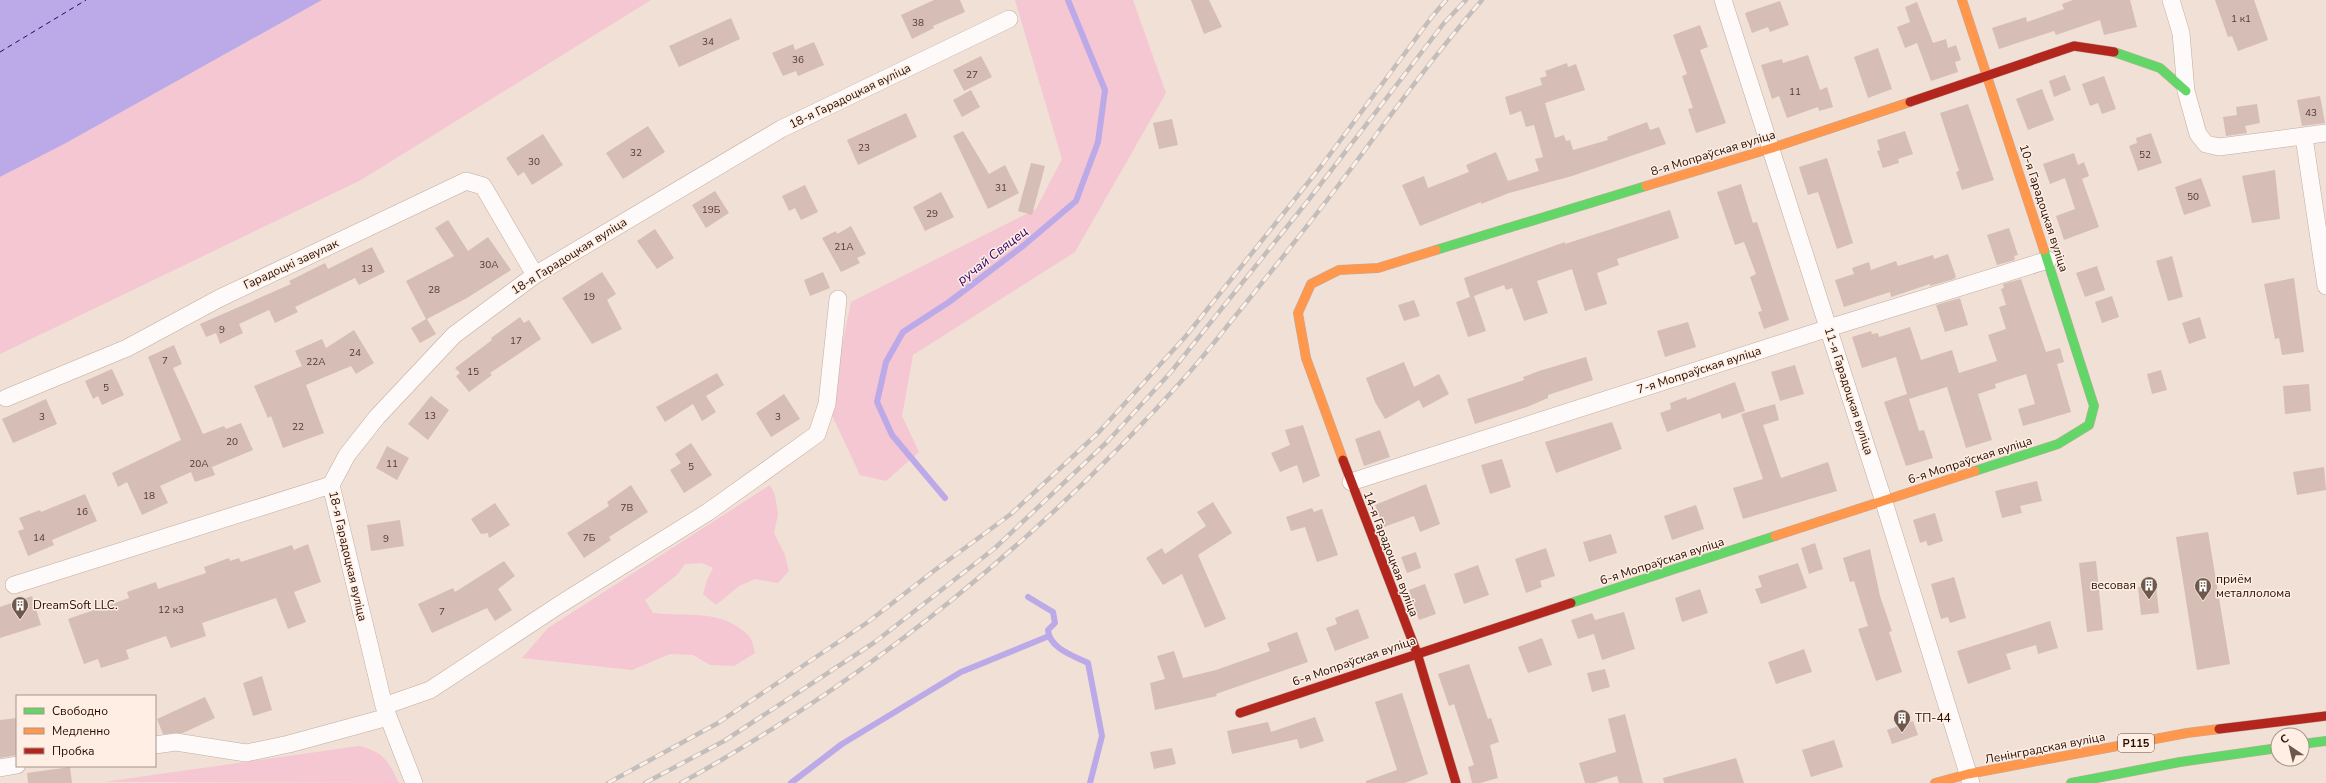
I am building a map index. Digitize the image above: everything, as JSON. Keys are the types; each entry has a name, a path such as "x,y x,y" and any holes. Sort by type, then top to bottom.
{"street":[{"name":"11-я Гарадоцкая вуліца","path":"1723,0 1772,148 1884,502 1969,779"},
{"name":"10-я Гарадоцкая вуліца","path":"1962,0 1989,75 2094,406 2089,425"},
{"path":"2171,0 2181,33 2186,91 2198,134 2206,144 2219,147 2326,133"},
{"name":"18-я Гарадоцкая вуліца","path":"414,783 386,711 331,485 347,455 377,418 454,335 536,275 781,130 1009,19"},
{"name":"8-я Мопраўская вуліца","path":"1306,358 1298,313 1310,284 1339,270 1378,268 1772,148 1989,75 2015,64 2074,46 2112,52 2160,68 2186,91"},
{"path":"2304,136 2326,286"},
{"name":"Гарадоцкі завулак","path":"6,398 126,348 220,298 466,181 483,186 536,275"},
{"name":"7-я Мопраўская вуліца","path":"1350,482 1829,328 2048,260"},
{"path":"156,744 176,742 246,753 289,744 386,711 430,690 566,601 708,512 817,434 827,404 838,299"},
{"name":"14-я Гарадоцкая вуліца","path":"1306,358 1350,482 1417,653 1456,783"},
{"name":"6-я Мопраўская вуліца","path":"1240,713 1417,653 1884,502 2058,444 2089,425"},
{"path":"14,586 331,485"},
{"name":"Ленінградская вуліца","path":"1934,783 1969,779 2187,733 2326,716"},
{"path":"2310,743 2326,741"},
{"name":"Р115","path":"2071,783 2180,762 2270,749"},
{"path":"0,768 16,765"}],"shaded area":[{"path":"0,0 322,0 66,143 0,177"},
{"path":"322,0 651,0 361,180 0,354 0,177 66,143"},
{"path":"1015,0 1133,0 1166,93 1075,252 913,355 902,416 919,452 886,481 860,475 829,409 851,302 1036,209 1062,159"},
{"path":"770,485 775,495 778,514 774,533 785,555 789,571 778,583 755,579 739,586 716,605 703,594 707,580 713,568 702,563 685,564 677,575 645,600 653,613 716,617 727,621 738,627 749,636 755,653 734,666 710,665 693,655 670,654 632,670 522,658 548,628"},
{"path":"359,746 374,751 384,758 392,769 399,783 103,782"}],"building":[{"path":"934,0 960,0 965,12 933,26 934,28 912,39 901,15"},
{"path":"1191,0 1209,0 1222,27 1204,34"},
{"path":"2073,0 2130,0 2137,27 2104,35 2100,20 2056,35 2054,31 1999,49 1992,28 2026,17 2027,22 2064,9 2062,4"},
{"path":"2215,0 2254,0 2268,40 2238,51 2232,36 2228,37"},
{"path":"1780,1 1789,25 1770,32 1768,27 1752,33 1745,13"},
{"path":"1917,2 1933,43 1946,39 1948,48 1956,45 1961,60 1955,62 1958,72 1931,81 1917,43 1905,48 1897,27 1910,22 1905,7"},
{"path":"731,18 740,39 679,67 669,46"},
{"path":"1700,25 1708,47 1700,50 1726,123 1696,133 1688,109 1693,108 1682,76 1687,74 1673,35"},
{"path":"814,42 824,65 798,76 796,71 783,76 772,53 793,44 795,50"},
{"path":"1878,48 1892,89 1868,98 1854,57"},
{"path":"1808,55 1820,90 1827,87 1833,107 1819,111 1818,107 1787,118 1779,96 1772,99 1761,65 1782,59 1783,63"},
{"path":"981,56 992,77 964,91 953,70"},
{"path":"1567,63 1568,67 1576,64 1585,90 1545,103 1555,138 1564,135 1566,141 1570,140 1573,150 1608,140 1607,137 1647,122 1650,130 1659,127 1666,144 1572,176 1509,193 1481,204 1481,202 1420,226 1402,185 1424,176 1428,188 1469,172 1466,165 1496,152 1508,181 1539,171 1535,159 1543,157 1534,125 1526,127 1521,111 1510,115 1505,97 1542,85 1540,78 1547,76 1545,71"},
{"path":"2065,75 2071,90 2054,97 2049,81"},
{"path":"2104,76 2116,109 2102,114 2098,103 2090,106 2082,84"},
{"path":"2042,89 2054,120 2028,130 2016,99"},
{"path":"971,90 980,107 962,117 953,100"},
{"path":"2320,96 2325,123 2302,126 2297,100"},
{"path":"1968,104 1994,180 1962,190 1956,172 1959,171 1940,113"},
{"path":"2257,104 2260,123 2245,126 2247,133 2226,136 2223,117 2237,115 2236,107"},
{"path":"906,113 917,137 858,165 847,140"},
{"path":"1172,119 1178,145 1159,149 1153,123"},
{"path":"648,126 665,152 623,179 606,153"},
{"path":"963,131 989,174 1005,165 1019,193 988,209 953,136"},
{"path":"1905,131 1913,154 1898,159 1899,163 1883,168 1877,151 1880,150 1877,140"},
{"path":"2151,133 2162,163 2138,171 2129,146 2137,143 2136,138"},
{"path":"543,134 563,165 532,185 524,172 518,176 506,158"},
{"path":"2074,153 2078,165 2084,162 2089,176 2082,179 2099,227 2064,240 2056,216 2075,209 2065,178 2050,184 2043,164"},
{"path":"1827,158 1853,243 1837,249 1818,192 1808,195 1799,167"},
{"path":"1031,163 1045,166 1032,215 1018,211"},
{"path":"2275,170 2280,219 2252,223 2242,176"},
{"path":"2201,178 2211,206 2184,215 2175,187"},
{"path":"1741,184 1753,223 1757,222 1789,320 1764,329 1758,312 1762,311 1750,277 1756,274 1744,242 1735,245 1717,192"},
{"path":"805,185 818,212 801,220 795,208 789,211 782,196"},
{"path":"715,191 729,213 706,228 692,205"},
{"path":"941,192 954,217 925,231 913,207"},
{"path":"1670,210 1679,238 1617,259 1619,265 1597,273 1607,304 1585,311 1572,269 1537,281 1548,313 1524,321 1512,288 1506,290 1504,285 1474,296 1486,331 1468,337 1456,302 1470,297 1464,278 1565,242 1565,244"},
{"path":"448,220 468,251 488,237 511,270 467,298 427,319 436,334 420,343 411,328 426,319 406,281 454,256 435,228"},
{"path":"851,226 866,254 857,258 860,263 841,272 822,238 836,231 837,234"},
{"path":"2009,228 2018,255 2014,256 2015,260 1997,265 1987,235"},
{"path":"655,229 674,258 657,269 637,241"},
{"path":"372,247 385,272 359,285 355,278 295,307 298,312 275,323 269,310 239,324 243,333 220,344 216,333 206,337 200,324 291,284 289,281 325,263 328,269"},
{"path":"1948,254 1956,277 1954,279 1930,286 1930,284 1891,297 1890,292 1844,307 1835,280 1854,274 1852,268 1869,262 1871,270 1896,261 1898,266 1933,255 1934,259"},
{"path":"2172,256 2183,297 2168,301 2156,261"},
{"path":"2097,266 2105,290 2085,297 2076,273"},
{"path":"602,272 616,294 607,300 622,329 592,344 562,298"},
{"path":"823,272 830,288 810,296 804,280"},
{"path":"2294,278 2304,352 2282,355 2279,338 2275,339 2264,284"},
{"path":"2021,279 2046,352 2060,348 2064,362 2057,364 2071,412 2023,426 2018,409 2035,404 2026,374 1995,384 1996,388 1978,394 1992,440 1966,448 1947,387 1909,399 1919,431 1924,430 1933,458 1906,466 1884,402 1907,394 1896,357 1862,368 1852,337 1871,331 1872,334 1878,333 1879,337 1910,327 1921,360 1952,350 1959,373 1997,361 1988,335 2006,329 1999,307 2006,305 2001,289 2004,288 2003,284"},
{"path":"2112,296 2119,317 2102,323 2095,302"},
{"path":"1960,298 1968,325 1945,332 1936,305"},
{"path":"1414,300 1420,316 1404,321 1398,305"},
{"path":"520,317 524,323 529,320 541,339 490,373 492,375 469,392 456,376 460,373 455,368 492,340 491,338"},
{"path":"2200,317 2206,338 2189,344 2182,323"},
{"path":"1688,322 1696,347 1665,357 1657,331"},
{"path":"354,330 374,363 356,374 351,366 306,385 324,433 283,448 271,416 268,418 254,386 302,366 295,351 322,339 326,348"},
{"path":"174,345 182,364 173,368 203,434 224,426 226,429 241,423 253,450 212,467 215,475 195,482 191,472 160,486 168,503 142,515 127,482 118,487 112,473 181,440 148,357"},
{"path":"1586,357 1593,380 1548,395 1548,398 1527,407 1475,424 1467,399 1524,380 1523,377 1539,371"},
{"path":"1404,362 1414,387 1439,374 1449,394 1423,408 1419,400 1385,419 1375,402 1366,378"},
{"path":"1795,365 1804,394 1780,401 1771,372"},
{"path":"112,369 124,395 102,405 98,396 93,399 85,381"},
{"path":"2161,370 2167,390 2152,394 2147,374"},
{"path":"717,373 724,385 706,396 716,412 702,421 693,404 665,422 656,407"},
{"path":"1735,382 1745,411 1722,419 1720,413 1667,432 1660,413 1671,409 1670,403 1686,397 1687,400"},
{"path":"2309,384 2311,411 2285,414 2283,386"},
{"path":"784,394 800,419 771,437 756,413"},
{"path":"431,396 449,410 428,440 408,424"},
{"path":"46,399 57,424 13,443 2,419"},
{"path":"1775,404 1779,420 1763,425 1781,478 1828,462 1837,491 1743,519 1733,488 1763,479 1741,414"},
{"path":"1612,422 1622,449 1556,473 1545,442"},
{"path":"1303,425 1320,476 1303,483 1297,465 1280,472 1271,453 1290,445 1285,430"},
{"path":"1380,430 1390,457 1364,466 1355,439"},
{"path":"691,443 712,475 684,493 670,470 681,463 675,454"},
{"path":"387,446 409,458 397,480 376,468"},
{"path":"1502,459 1511,487 1490,494 1481,465"},
{"path":"2324,467 2326,490 2297,495 2293,472"},
{"path":"2037,481 2042,501 2020,506 2022,513 2002,518 1995,491"},
{"path":"1426,484 1440,524 1420,532 1414,516 1384,527 1375,505"},
{"path":"631,485 648,512 609,537 611,540 584,558 567,533 609,506 607,502"},
{"path":"85,494 97,521 52,540 54,545 28,556 18,531 24,529 19,518 40,510 41,512"},
{"path":"1213,502 1232,533 1198,555 1226,619 1205,628 1182,574 1163,585 1146,558 1162,548 1165,554 1206,526 1197,512"},
{"path":"495,503 510,525 489,538 488,533 481,534 471,519"},
{"path":"1696,505 1704,529 1672,540 1664,516"},
{"path":"1312,508 1314,512 1322,509 1338,555 1317,562 1305,527 1291,531 1286,517"},
{"path":"1935,513 1943,541 1928,546 1926,541 1920,543 1913,520"},
{"path":"400,520 404,546 371,551 367,525"},
{"name":"приём металлолома","path":"2208,532 2230,664 2197,670 2176,537"},
{"path":"1611,534 1617,553 1589,562 1583,542"},
{"path":"1815,543 1823,569 1809,574 1801,548"},
{"path":"308,544 321,582 294,592 306,622 288,629 276,598 202,623 206,636 171,648 166,636 126,650 129,659 101,668 98,659 84,664 68,619 129,598 127,592 156,582 158,589 206,573 204,567 229,558 230,561 239,558 241,562 292,545 294,550"},
{"path":"1546,548 1555,576 1540,581 1542,587 1526,593 1515,559"},
{"path":"1870,549 1880,596 1892,631 1889,632 1902,672 1876,681 1858,629 1868,626 1854,581 1850,582 1843,558"},
{"path":"1416,552 1421,568 1407,573 1401,557"},
{"path":"504,561 515,576 498,589 512,610 495,621 487,608 432,633 418,604 453,588 455,592"},
{"path":"2096,561 2103,630 2087,632 2079,563"},
{"path":"1798,563 1807,588 1761,604 1755,589 1762,587 1758,576"},
{"path":"1478,565 1489,595 1464,604 1454,574"},
{"path":"1954,577 1966,618 1950,623 1948,617 1941,619 1931,584"},
{"path":"1425,584 1436,614 1419,620 1409,590"},
{"name":"весовая","path":"2156,585 2159,613 2141,615 2138,587"},
{"path":"1700,589 1708,613 1682,622 1675,598"},
{"name":"DreamSoft LLC.","path":"32,596 41,625 0,638 0,607"},
{"path":"1358,609 1369,638 1335,651 1326,628 1337,624 1335,618"},
{"path":"1624,612 1635,649 1602,660 1594,634 1578,639 1571,620 1592,613 1595,620"},
{"path":"2050,621 2058,648 2038,654 2036,645 2006,654 2011,669 1968,684 1957,651"},
{"path":"1297,632 1308,662 1216,694 1217,696 1155,710 1150,683 1165,679 1157,656 1174,651 1183,678 1216,670 1270,651 1267,643"},
{"path":"1542,638 1552,665 1528,673 1518,647"},
{"path":"1804,649 1812,672 1776,684 1768,662"},
{"path":"1469,664 1488,719 1491,718 1499,742 1490,745 1498,778 1480,783 1472,783 1468,767 1474,765 1454,704 1449,706 1438,674"},
{"path":"1605,669 1610,687 1592,692 1587,673"},
{"path":"262,676 272,710 253,716 243,683"},
{"path":"1402,693 1428,774 1405,783 1366,783 1366,781 1397,770 1375,702"},
{"path":"205,697 215,718 183,733 163,734 157,719"},
{"path":"1625,714 1643,783 1619,783 1617,776 1595,783 1585,783 1579,763 1616,752 1608,719"},
{"path":"1315,717 1324,741 1300,749 1297,739 1232,754 1227,731 1268,722 1271,732"},
{"path":"16,718 16,755 0,758 0,720"},
{"name":"ТП-44","path":"1913,721 1918,735 1892,744 1887,730"},
{"path":"1834,740 1843,767 1811,777 1802,750"},
{"path":"1172,748 1176,764 1154,769 1150,752"},
{"path":"1736,758 1744,783 1664,783 1663,778"},
{"path":"70,767 72,783 28,783 27,773"}],"waterway":[{"name":"ручай Свяцец","path":"945,498 892,435 877,402 886,362 903,332 949,302 1023,246 1076,201 1098,142 1105,90 1068,0"},
{"name":"ручай Свяцец","path":"1028,597 1053,612 1055,623 1048,630 1049,636 1057,647 1088,663 1102,736 1090,783"},
{"path":"791,783 842,744 961,672 1049,636"}],"ferry route":[{"path":"0,52 86,0"}],"railway":[{"path":"608,783 718,723 868,622 1011,514 1098,433 1186,336 1322,165 1446,0"},
{"path":"645,783 724,741 875,642 995,548 1107,442 1171,372 1310,198 1444,23 1466,0"},
{"path":"681,783 751,742 820,698 886,651 951,601 1013,548 1073,493 1131,435 1201,359 1312,220 1432,61 1482,0"}],"traffic: fast":[{"path":"2114,52 2160,68 2186,91"},
{"path":"1436,250 1646,186"},
{"path":"1975,471 2058,444 2089,425 2094,406 2044,250"},
{"path":"1571,603 1775,536"},
{"path":"2310,743 2326,741"},
{"path":"2071,783 2180,762 2270,749"}],"traffic: slow":[{"path":"1962,0 2044,250"},
{"path":"1646,186 1772,148 1910,102"},
{"path":"1343,460 1306,358 1298,313 1311,284 1339,270 1378,268 1436,250"},
{"path":"1775,536 1975,471"},
{"path":"1935,783 1968,774 2187,733 2219,729"}],"traffic: jam":[{"path":"1910,102 2074,46 2114,52"},
{"path":"1343,460 1417,653 1456,783"},
{"path":"1240,713 1571,603"},
{"path":"2219,729 2326,716"}],"place":[{"name":"весовая","path":"2149,600"},
{"name":"приём металлолома","path":"2203,601"},
{"name":"DreamSoft LLC.","path":"20,620"},
{"name":"ТП-44","path":"1902,733"}]}
